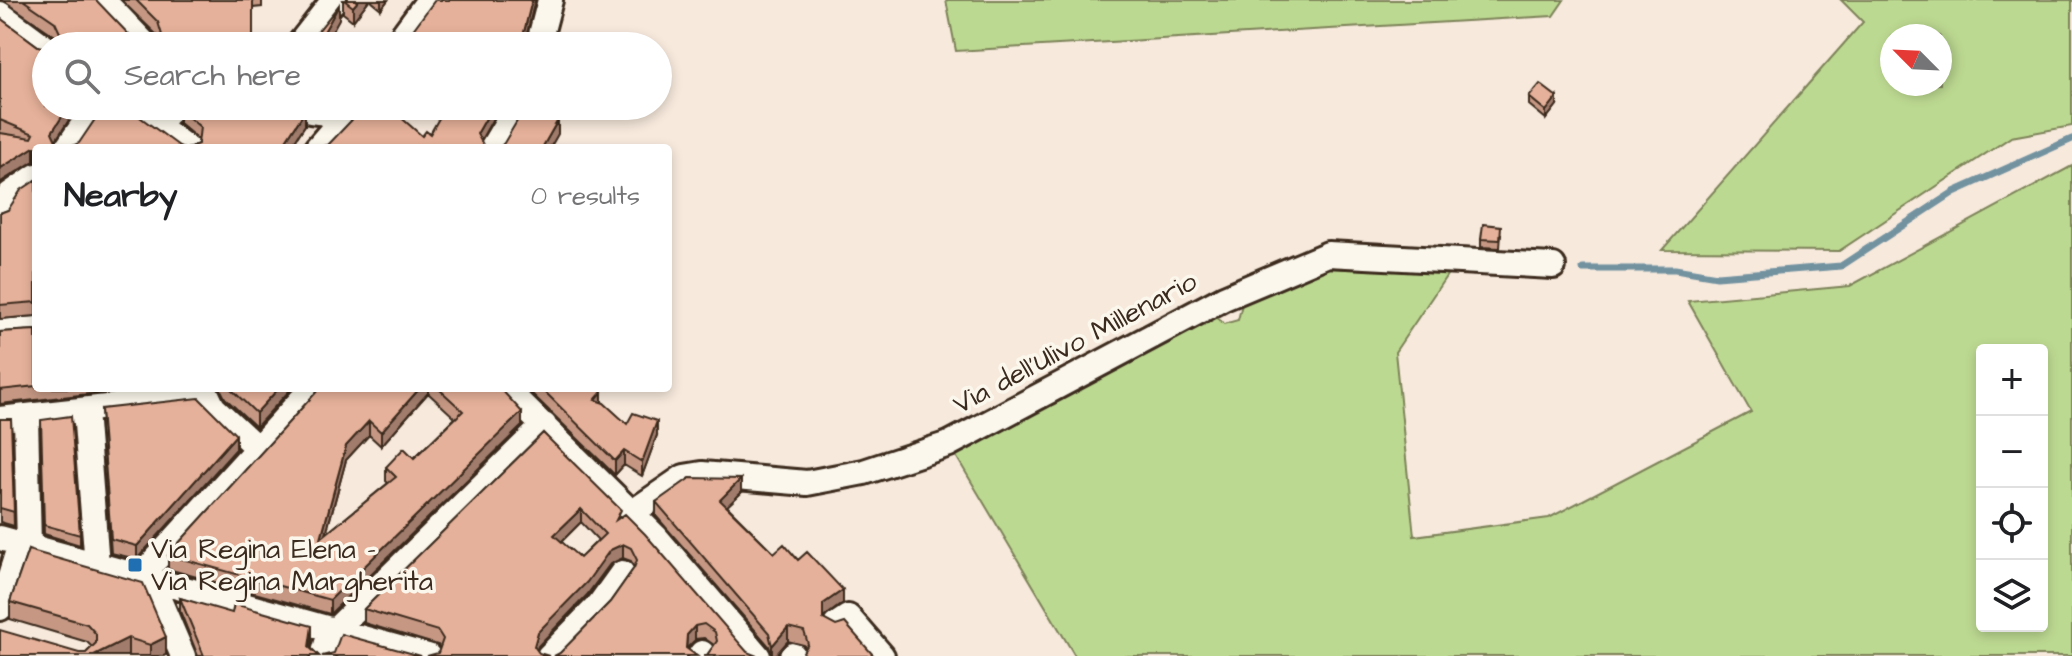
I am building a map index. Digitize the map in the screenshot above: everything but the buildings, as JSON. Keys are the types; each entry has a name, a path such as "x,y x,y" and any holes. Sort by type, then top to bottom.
{"street":[{"path":"103,0 134,32"},
{"path":"309,32 334,0"},
{"path":"542,32 550,0"},
{"path":"405,32 424,7"},
{"path":"0,14 32,38"},
{"path":"70,144 86,120"},
{"path":"151,120 182,144"},
{"path":"157,124 161,120"},
{"path":"321,144 344,120"},
{"path":"494,144 509,120"},
{"path":"0,212 10,194 32,179"},
{"name":"Via dell'Ulivo Millenario","path":"633,512 684,477 702,474 807,483 864,472 949,444 1224,298 1328,254 1553,266"},
{"path":"0,332 32,329"},
{"path":"0,419 85,411 205,392 256,447"},
{"path":"145,577 150,566 308,392"},
{"path":"509,392 633,512 758,656"},
{"path":"85,411 97,565"},
{"path":"0,608 16,543 26,417"},
{"path":"323,656 333,630 544,425"},
{"path":"16,543 428,656"},
{"path":"549,656 599,605 622,573"},
{"path":"145,577 157,595 183,656"},
{"path":"836,625 848,617 882,656"}],"green space":[{"path":"946,0 1564,0 1553,16 956,51"},
{"path":"1841,0 2072,0 2072,126 2011,137 1839,251 1662,250 1863,22"},
{"path":"2072,166 2072,656 1075,656 953,451 1213,314 1224,324 1238,320 1243,300 1322,268 1449,272 1395,352 1414,536 1549,518 1751,412 1688,301 1850,286"}],"waterway":[{"path":"1583,269 1675,269 1717,276 1841,266 1954,192 2072,139"}],"place":[{"name":"Via Regina Elena - Via Regina Margherita","path":"135,565"}]}
